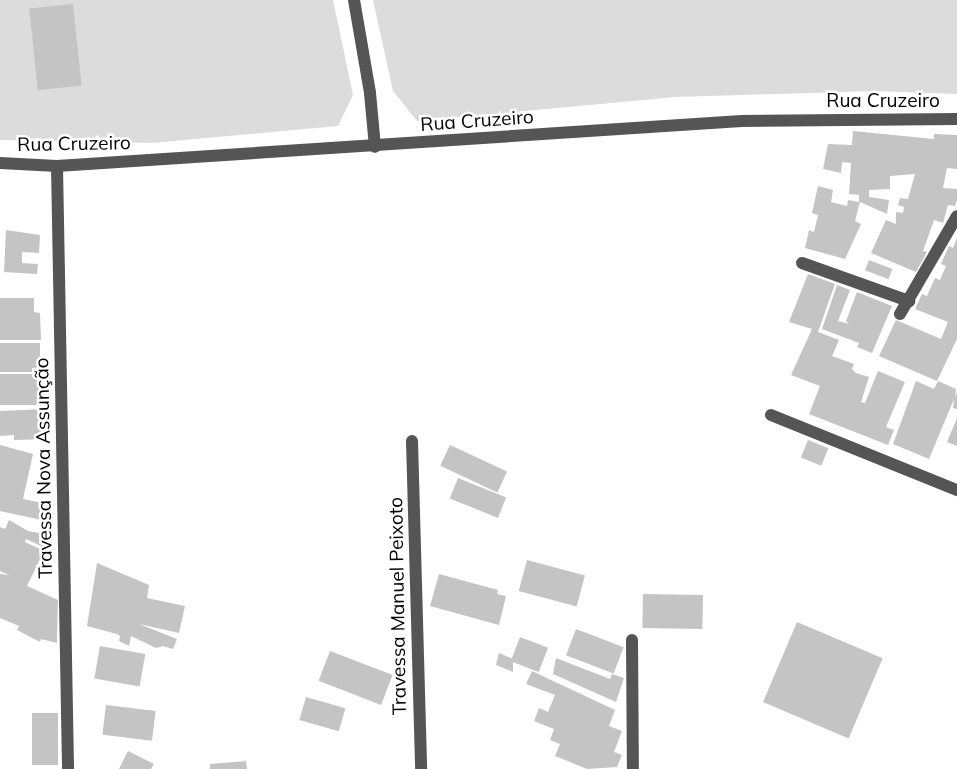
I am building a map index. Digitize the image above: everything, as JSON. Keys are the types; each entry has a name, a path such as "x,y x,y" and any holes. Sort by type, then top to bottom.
{"street":[{"path":"354,0 370,93 375,147"},
{"name":"Rua Cruzeiro","path":"0,163 57,166 375,147 742,120 957,119"},
{"name":"Travessa Nova Assunção","path":"57,166 68,769"},
{"path":"900,314 957,216"},
{"path":"802,263 909,301"},
{"path":"771,415 957,490"},
{"name":"Travessa Manuel Peixoto","path":"412,441 420,769"},
{"path":"632,640 633,769"}],"shaded area":[{"path":"0,0 333,0 353,95 338,126 152,143 0,140"},
{"path":"373,0 957,0 957,94 875,91 676,97 417,121 393,91"}],"building":[{"path":"73,4 82,86 38,90 29,9"},
{"path":"853,131 934,139 934,134 957,135 957,169 947,168 943,188 957,189 957,200 955,206 948,205 943,223 934,220 923,251 927,252 916,272 871,253 886,220 896,224 896,212 903,213 904,207 898,205 900,198 908,199 915,174 890,176 890,189 869,190 869,197 889,200 887,214 860,202 855,221 861,224 845,259 805,248 809,230 814,232 818,215 812,213 818,186 833,190 831,202 847,206 848,200 859,202 859,195 849,194 851,163 842,162 841,173 823,169 828,144 852,145"},
{"path":"6,230 40,235 39,253 22,252 22,263 38,264 37,274 4,272"},
{"path":"957,238 957,339 937,381 879,356 896,320 941,339 948,322 915,309 922,294 927,296 935,278 940,280 946,266 941,264 949,246 953,248"},
{"path":"869,260 892,269 888,279 865,270"},
{"path":"808,274 835,284 818,332 839,340 832,356 854,364 852,369 856,373 869,377 861,402 865,403 878,371 905,382 886,427 894,430 888,445 809,414 820,386 791,375 812,329 789,322"},
{"path":"837,285 850,290 838,321 849,324 846,321 857,292 892,306 872,353 857,347 859,343 822,329"},
{"path":"0,298 34,298 34,312 40,313 41,340 0,340"},
{"path":"0,343 40,343 40,372 0,372"},
{"path":"0,374 42,374 42,405 0,405"},
{"path":"916,381 934,389 938,381 956,389 955,397 957,392 957,409 953,408 954,399 929,459 893,444"},
{"path":"45,409 47,439 14,440 14,435 0,436 0,411"},
{"path":"957,418 957,446 947,442"},
{"path":"808,440 828,448 821,466 801,458"},
{"path":"0,445 33,454 23,499 51,505 51,522 0,511"},
{"path":"450,445 507,472 497,492 440,466"},
{"path":"458,478 506,497 498,518 450,498"},
{"path":"9,520 28,531 51,535 52,551 26,539 25,542 44,551 27,586 58,600 57,643 41,639 40,642 17,630 19,626 0,618 0,574 9,575 0,571 0,527 5,529"},
{"path":"527,560 585,576 577,606 519,591"},
{"path":"97,563 149,585 147,598 185,606 179,633 139,624 177,639 173,649 163,646 156,648 131,636 129,646 119,641 120,636 117,634 87,626"},
{"path":"439,574 498,590 497,594 506,596 499,625 430,606"},
{"path":"643,594 703,595 702,629 642,628"},
{"path":"797,622 883,658 849,738 763,702"},
{"path":"576,629 624,647 614,673 566,655"},
{"path":"520,637 548,648 539,672 511,661"},
{"path":"100,646 145,654 140,686 94,678"},
{"path":"330,651 393,675 381,705 319,681"},
{"path":"499,653 513,659 513,672 496,665"},
{"path":"556,658 610,679 612,674 624,678 616,702 553,674"},
{"path":"532,671 615,710 609,726 622,731 614,752 622,755 617,767 587,769 555,756 560,744 550,740 554,729 534,721 539,708 548,712 555,695 526,684"},
{"path":"306,697 345,708 339,731 299,720"},
{"path":"106,705 156,711 152,741 102,735"},
{"path":"32,713 58,713 58,765 32,765"},
{"path":"128,751 154,764 151,769 119,769"},
{"path":"246,761 247,769 210,769 210,764"}]}
